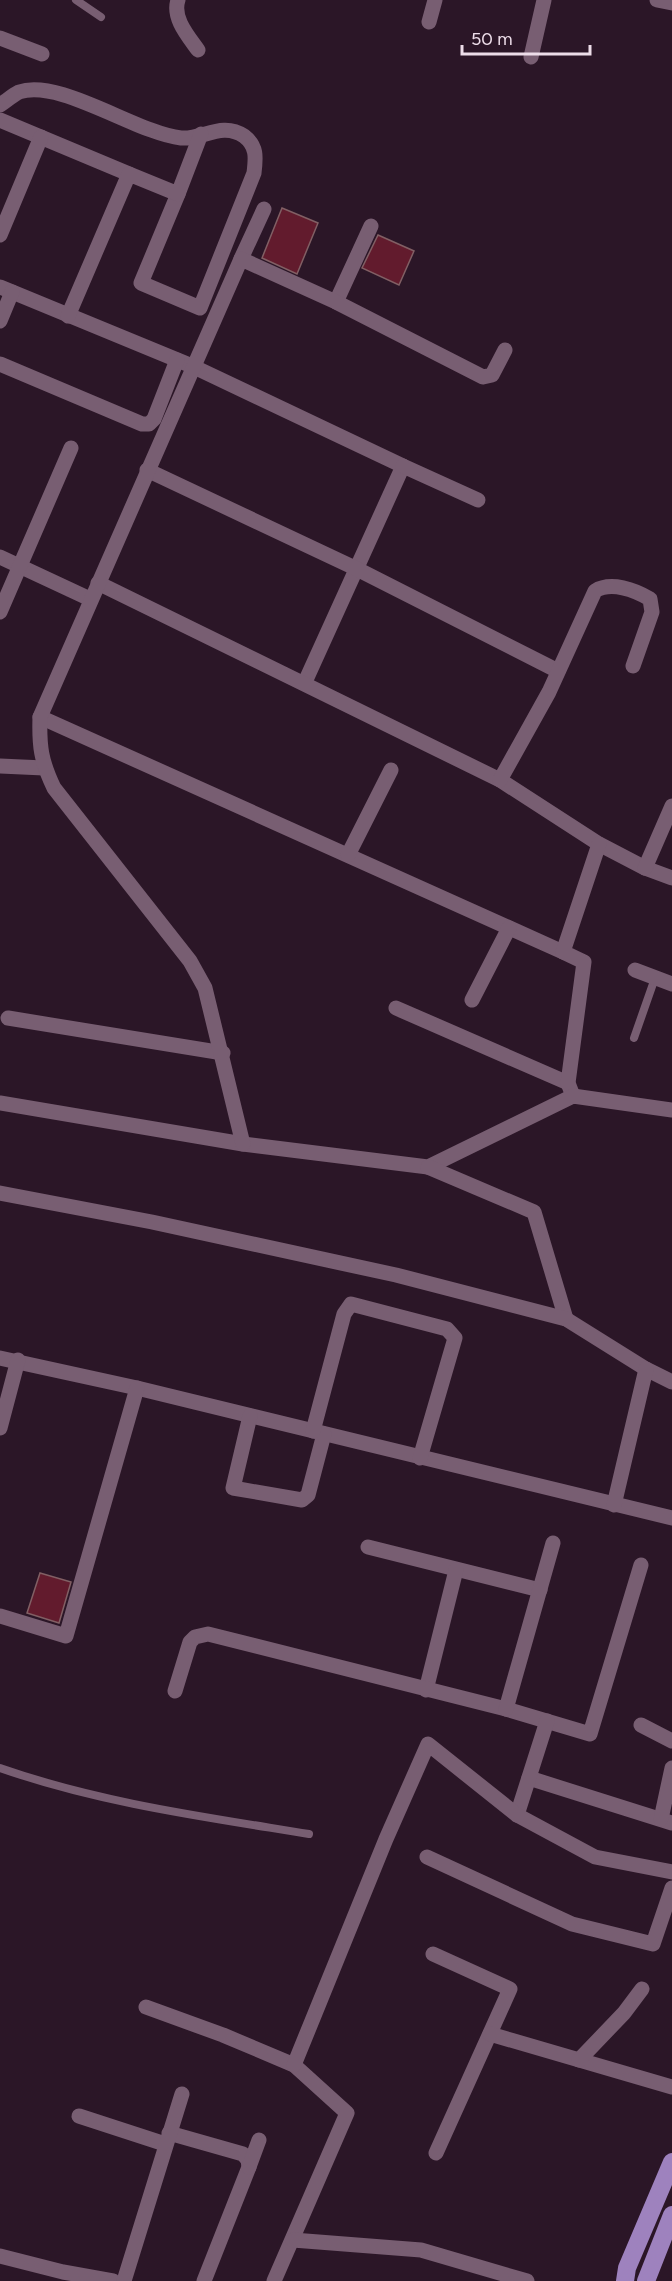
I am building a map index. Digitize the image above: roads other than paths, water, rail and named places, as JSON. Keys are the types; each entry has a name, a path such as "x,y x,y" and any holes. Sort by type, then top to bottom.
{"main road":[{"path":"625,2281 627,2268 672,2162"},
{"path":"646,2281 672,2215"}],"street":[{"path":"178,0 176,8 179,21 198,50"},
{"path":"429,22 435,0"},
{"path":"531,57 544,0"},
{"path":"657,0 672,3"},
{"path":"0,38 42,54"},
{"path":"0,105 18,93 36,90 55,92 163,134 184,139 201,134 226,130 242,135 254,146 256,157 254,173 200,308 141,282 201,134"},
{"path":"0,120 178,194"},
{"path":"0,235 41,137"},
{"path":"68,316 129,174"},
{"path":"243,1144 205,988 190,961 54,788 44,768 39,748 39,717 192,366 264,209"},
{"path":"336,302 371,226"},
{"path":"241,259 336,302 483,377 492,375 505,350"},
{"path":"0,321 6,290 192,366 478,500"},
{"path":"0,363 142,424 149,424 154,419 177,360"},
{"path":"0,612 71,448"},
{"path":"305,682 403,466"},
{"path":"147,470 357,569 558,671"},
{"path":"0,557 90,599"},
{"path":"98,583 305,682 500,780 599,844 645,868 672,878"},
{"path":"500,780 549,692 595,591 611,586 650,599 652,612 633,666"},
{"path":"39,717 584,962 570,1090"},
{"path":"0,766 44,768"},
{"path":"348,855 391,771"},
{"path":"645,868 672,806"},
{"path":"563,952 599,844"},
{"path":"472,1000 509,928"},
{"path":"635,970 672,984"},
{"path":"396,1008 570,1090 672,1110"},
{"path":"8,1018 222,1053"},
{"path":"428,1167 570,1090"},
{"path":"0,1103 243,1144 428,1167 534,1212 566,1319"},
{"path":"0,1193 152,1222 396,1275 566,1319 646,1369 672,1382"},
{"path":"250,1416 233,1488 302,1500 308,1495 344,1314 351,1304 447,1329 455,1338 420,1458"},
{"path":"0,1358 18,1360 136,1388 672,1518"},
{"path":"0,1428 18,1360"},
{"path":"614,1505 646,1369"},
{"path":"0,1616 66,1636 136,1388"},
{"path":"506,1709 553,1543"},
{"path":"368,1547 540,1590"},
{"path":"175,1691 190,1642 195,1637 208,1634 506,1709 590,1734 641,1565"},
{"path":"426,1689 456,1570"},
{"path":"518,1815 547,1720"},
{"path":"640,1725 672,1741"},
{"path":"294,2066 386,1839 428,1744 518,1815 595,1857 672,1872"},
{"path":"529,1778 666,1821 672,1768"},
{"path":"427,1857 572,1924 653,1944 672,1888"},
{"path":"433,1954 510,1989 436,2153"},
{"path":"579,2060 624,2013 642,1989"},
{"path":"146,2007 223,2035 294,2066 347,2113 274,2281"},
{"path":"490,2034 672,2087"},
{"path":"124,2281 182,2094"},
{"path":"80,2116 243,2154 249,2160 249,2167"},
{"path":"204,2281 259,2140"},
{"path":"293,2240 421,2250 527,2281"},
{"path":"0,2256 62,2277 113,2281"}],"lane":[{"path":"76,0 101,17"},
{"path":"634,1038 655,978"},
{"path":"0,1768 45,1784 149,1808 309,1834"}]}
